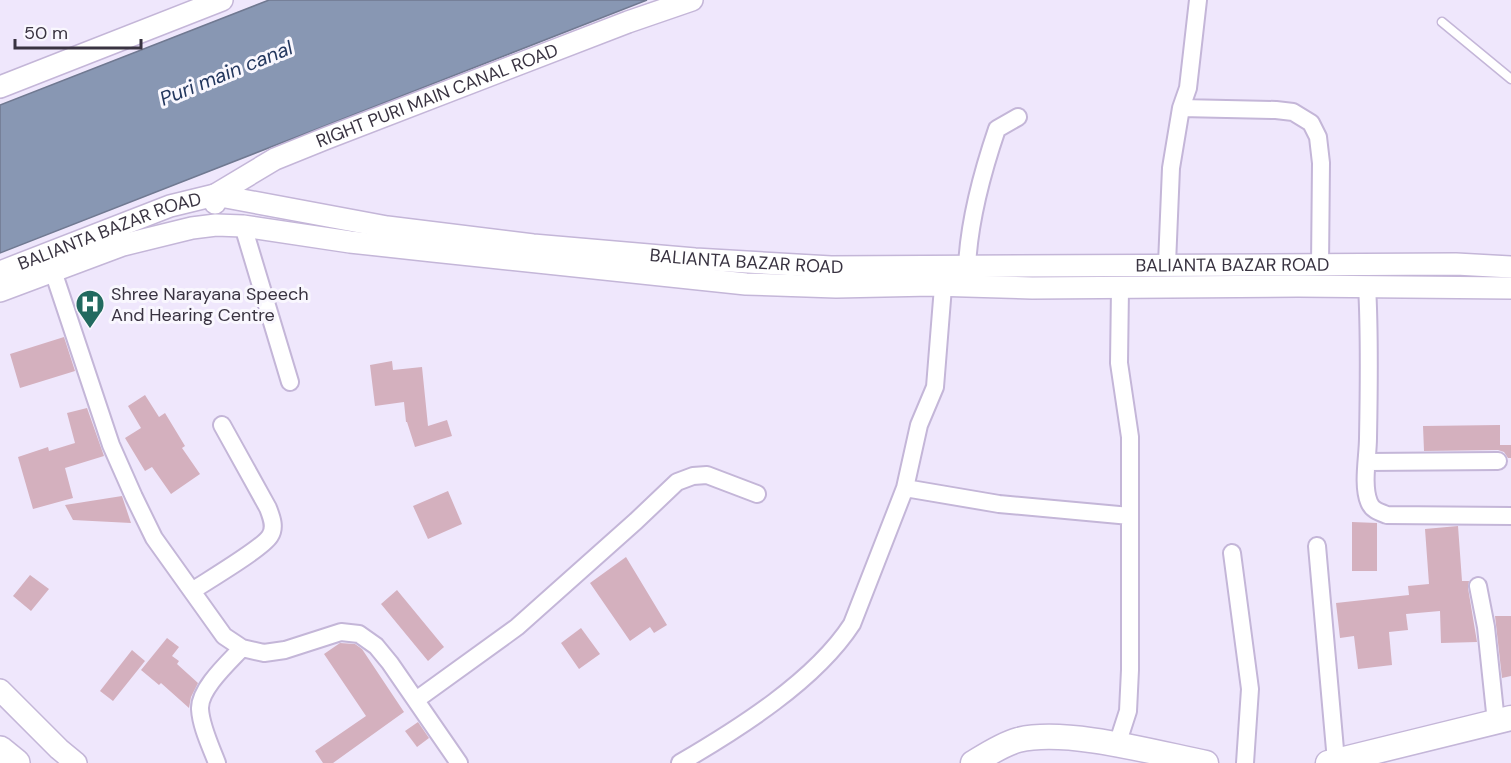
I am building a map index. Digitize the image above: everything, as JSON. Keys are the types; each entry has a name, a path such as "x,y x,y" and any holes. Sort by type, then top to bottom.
{"highway":[{"path":"0,750 16,763"}],"main road":[{"path":"1332,762 1504,720"},
{"path":"973,763 1018,740 1049,736 1206,763"}],"street":[{"path":"0,87 222,0"},
{"name":"RIGHT PURI MAIN CANAL ROAD","path":"215,195 276,159 327,138 628,22 692,0"},
{"path":"1167,264 1171,168 1181,108 1188,88 1198,0"},
{"path":"1181,108 1276,110 1293,112 1311,123 1318,137 1322,163 1320,266"},
{"path":"967,267 976,202 997,129 1018,117"},
{"path":"215,195 216,225"},
{"name":"BALIANTA BAZAR ROAD","path":"0,272 170,207 215,195 387,227 532,246 831,267 1167,264 1320,266 1456,264 1511,267"},
{"name":"BALIANTA BAZAR ROAD","path":"0,291 123,245 192,228 216,225 243,226 381,245 746,284 836,287 932,285 943,287 1120,288 1367,286 1511,288"},
{"path":"243,226 290,382"},
{"path":"53,271 111,445 154,538 224,636 242,648 264,653 285,650 340,632 359,634 376,646 459,763"},
{"path":"1367,286 1370,355 1366,462 1367,496 1370,505 1377,511 1387,514 1511,516"},
{"path":"680,763 747,720 812,671 839,644 852,624 905,488 919,425 935,387 943,287"},
{"path":"1117,746 1128,711 1130,670 1130,437 1119,363 1120,288"},
{"path":"192,591 259,546 270,537 272,531 273,520 268,508 222,425"},
{"path":"1366,462 1498,461"},
{"path":"416,700 517,627 636,521 676,482 693,476 707,475 757,494"},
{"path":"905,488 999,504 1130,516"},
{"path":"1317,546 1332,762"},
{"path":"1232,553 1250,689 1245,763"},
{"path":"1478,586 1504,720"},
{"path":"217,763 202,719 201,699 208,686 242,648"},
{"path":"0,690 76,763"}],"lane":[{"path":"1442,22 1511,79"}],"water":[{"name":"Puri main canal","path":"269,0 647,0 0,253 0,105"}],"building":[{"path":"64,337 75,371 20,388 10,354"},
{"path":"392,361 393,370 422,367 428,426 447,420 452,436 415,447 406,422 404,402 375,406 370,365"},
{"path":"145,395 159,417 165,413 185,446 182,448 200,474 171,494 152,467 145,471 125,438 141,428 128,406"},
{"path":"87,408 104,456 65,468 73,498 33,509 18,457 48,447 49,451 75,443 67,413"},
{"path":"1500,425 1500,445 1511,445 1511,458 1498,450 1424,451 1423,426"},
{"path":"448,491 462,524 428,539 413,506"},
{"path":"122,496 131,523 73,520 65,505"},
{"path":"1352,522 1377,523 1377,571 1352,571"},
{"path":"1458,526 1462,581 1469,581 1468,588 1477,642 1441,643 1440,611 1406,614 1408,630 1389,632 1392,665 1358,669 1354,636 1340,638 1336,603 1409,595 1408,586 1429,584 1425,529"},
{"path":"626,557 667,625 654,633 650,627 630,641 590,583"},
{"path":"30,575 49,589 31,611 13,596"},
{"path":"397,590 444,647 428,661 381,604"},
{"path":"1495,616 1511,616 1511,676 1502,678"},
{"path":"581,628 600,654 579,669 561,643"},
{"path":"167,638 179,647 172,656 179,661 177,664 198,683 191,697 189,708 161,683 159,685 141,670"},
{"path":"340,643 355,644 362,649 404,712 333,763 323,763 315,751 366,716 324,654"},
{"path":"132,650 145,661 113,701 100,691"},
{"path":"418,722 429,738 417,747 405,731"}],"place":[{"name":"Shree Narayana Speech And Hearing Centre","path":"90,330"}]}
